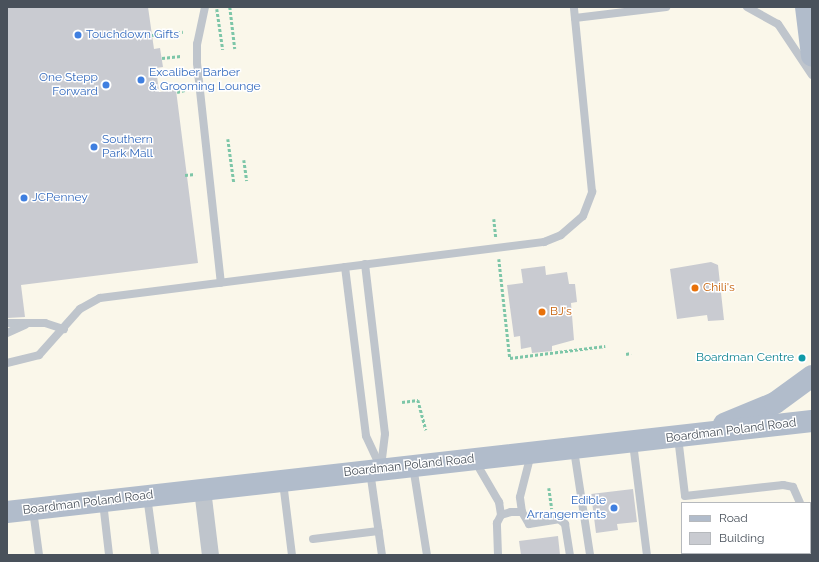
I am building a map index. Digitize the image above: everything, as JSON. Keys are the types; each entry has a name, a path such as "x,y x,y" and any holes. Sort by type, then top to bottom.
{"main road":[{"path":"806,7 812,56"},
{"path":"682,437 775,403 812,376"},
{"name":"Boardman Poland Road","path":"7,512 282,480 682,437 812,421"}],"street":[{"path":"202,489 210,555"}],"lane":[{"path":"205,7 196,44 197,63 221,282"},
{"path":"7,363 40,356 80,309 100,298 544,242 561,235 588,207 592,171 574,7"},
{"path":"575,18 666,7"},
{"path":"747,7 778,24 812,75"},
{"path":"365,264 385,434 375,470"},
{"path":"345,267 366,436 375,470 382,555"},
{"path":"7,323 25,325 45,323 64,328"},
{"path":"7,333 25,325"},
{"path":"682,437 685,500 783,484 793,487 800,502"},
{"path":"633,442 647,555"},
{"path":"574,449 590,555"},
{"path":"531,453 520,497 522,512 529,524 554,520 565,524 570,555"},
{"path":"474,459 499,502 501,515 495,537 498,555"},
{"path":"413,466 427,555"},
{"path":"282,480 292,555"},
{"path":"147,496 155,555"},
{"path":"102,501 109,555"},
{"path":"32,509 39,555"},
{"path":"501,515 522,512"},
{"path":"313,539 379,531"}],"path":[{"path":"217,7 223,50"},
{"path":"230,7 235,49"},
{"path":"152,35 183,32"},
{"path":"162,58 181,56"},
{"path":"176,92 185,90"},
{"path":"228,139 234,183"},
{"path":"244,160 247,181"},
{"path":"185,175 195,174"},
{"path":"494,219 510,358 605,346"},
{"path":"626,354 631,353"},
{"path":"402,402 418,400 426,430"},
{"path":"549,488 554,520"}],"shaded area":[{"name":"Southern Park Mall","path":"7,7 812,7 812,555 7,555"}],"building":[{"name":"Southern Park Mall","path":"7,7 148,7 154,49 160,48 163,67 156,68 159,92 176,90 198,263 21,285 25,317 7,318"},
{"name":"Chili's","path":"711,262 718,265 724,320 708,321 707,315 677,319 670,269"},
{"name":"BJ's","path":"545,266 546,275 567,272 569,284 575,284 577,302 571,303 574,340 552,346 552,351 532,353 531,347 521,349 520,336 514,337 507,285 523,283 521,269"},
{"name":"Edible Arrangements","path":"633,489 637,522 617,524 618,530 596,533 591,494"},
{"path":"558,536 560,555 521,555 519,541"}],"place":[{"name":"Touchdown Gifts","path":"78,35"},
{"name":"Excaliber Barber & Grooming Lounge","path":"141,80"},
{"name":"One Stepp Forward","path":"106,85"},
{"name":"Southern Park Mall","path":"94,147"},
{"name":"JCPenney","path":"24,198"},
{"name":"Chili's","path":"695,288"},
{"name":"BJ's","path":"542,312"},
{"name":"Boardman Centre","path":"802,358"},
{"name":"Edible Arrangements","path":"614,508"}]}
